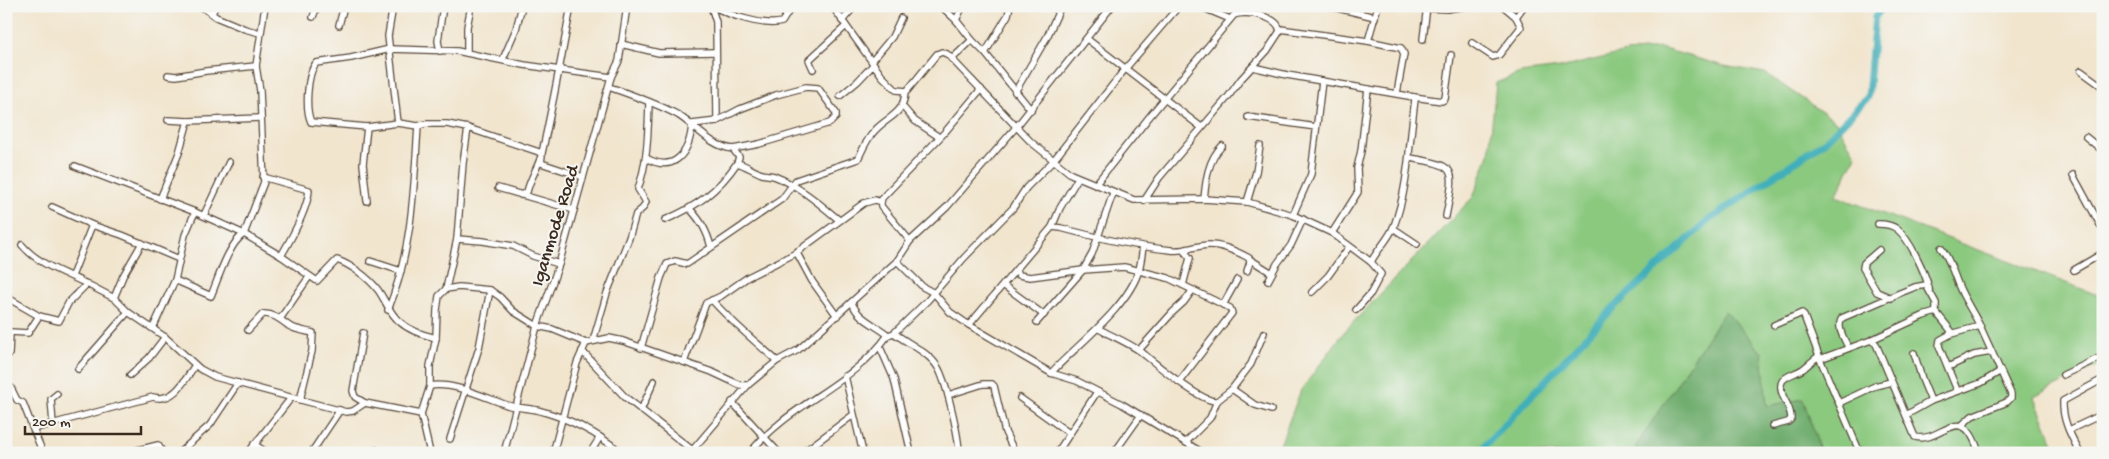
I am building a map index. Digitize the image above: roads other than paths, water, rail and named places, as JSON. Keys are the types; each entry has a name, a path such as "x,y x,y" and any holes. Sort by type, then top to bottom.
{"street":[{"path":"201,6 227,22 260,33"},
{"path":"212,14 215,6"},
{"path":"175,280 211,296 231,250 244,234 259,197 263,177 260,91 256,66 265,6"},
{"path":"313,17 317,6"},
{"path":"339,25 344,6"},
{"path":"393,6 388,36 398,123"},
{"path":"440,51 438,42 444,6"},
{"path":"467,53 467,27 471,6"},
{"path":"503,60 516,29 522,6"},
{"path":"571,6 561,69 541,162 583,177"},
{"name":"Iganmode Road","path":"504,453 537,326 559,264 611,77 618,61 627,6"},
{"path":"712,6 720,11 752,20 776,23 783,21 792,6"},
{"path":"712,6 716,22 717,121"},
{"path":"832,6 896,90 905,92"},
{"path":"813,69 809,60 844,23 855,6"},
{"path":"941,6 985,53 1014,92 1031,110"},
{"path":"956,20 963,6"},
{"path":"985,53 1008,15 1010,6"},
{"path":"1014,92 1048,37 1062,6"},
{"path":"582,351 625,398 691,452 748,385 777,361 798,350 852,303 896,261 910,241 947,207 1031,110 1112,6"},
{"path":"750,453 762,437 778,423 856,369 891,334 913,317 1013,208 1026,188 1053,161 1125,69 1179,6"},
{"path":"1199,6 1230,19"},
{"path":"1329,6 1375,17"},
{"path":"1368,41 1378,6"},
{"path":"1423,39 1427,7 1447,9 1466,6"},
{"path":"1472,43 1493,57 1496,57 1520,31 1521,25 1516,17 1503,6"},
{"path":"1516,17 1524,6"},
{"path":"1095,185 1230,19 1234,15 1243,12 1272,20 1280,28 1368,41 1401,48 1404,52 1397,94"},
{"path":"840,96 857,82 873,62 892,37 901,18"},
{"path":"1144,201 1159,178 1253,67 1278,35 1280,28"},
{"path":"1087,39 1201,127"},
{"path":"953,58 972,40"},
{"path":"621,44 659,53 715,52"},
{"path":"542,155 539,152 468,128 440,124 418,126 398,123 367,127 311,122 307,100 312,68 316,63 342,60 390,49 467,53 548,69 561,69 611,77"},
{"path":"641,348 666,266 675,261 687,264 782,199 796,180 858,159 872,133 902,106 905,102 905,92 937,54 944,52 953,58 970,80 1053,161 1078,178 1134,200 1204,199 1246,202 1293,215 1332,233 1371,262 1382,274 1371,293 1356,310"},
{"path":"1253,67 1271,72 1414,97 1445,99 1451,55"},
{"path":"168,75 176,76 256,66"},
{"path":"2082,71 2103,86"},
{"path":"1293,215 1311,174 1322,81"},
{"path":"609,88 671,112 692,124 722,148 733,150 830,122 836,117 836,113 818,88 806,87 776,95 740,109 717,121 692,124"},
{"path":"910,241 881,206 882,198 981,89"},
{"path":"1332,233 1358,192 1357,168 1364,132 1368,89"},
{"path":"1371,262 1393,228 1401,202 1410,158 1414,97"},
{"path":"592,342 607,293 629,238 636,214 643,208 646,202 638,189 644,173 646,158 648,102"},
{"path":"902,106 915,121 939,137"},
{"path":"1248,117 1316,128"},
{"path":"168,120 260,118"},
{"path":"160,199 179,153 188,121"},
{"path":"646,158 657,164 673,162 684,154 691,138 692,124"},
{"path":"388,310 397,288 410,222 418,126"},
{"path":"367,127 363,164 367,200"},
{"path":"430,453 421,414 430,386 430,366 436,338 436,310 439,296 446,289 457,239 468,128"},
{"path":"2086,137 2103,151"},
{"path":"1204,199 1210,164 1214,154 1222,146"},
{"path":"1246,202 1254,180 1260,146"},
{"path":"665,220 690,209 725,181 739,157 733,150"},
{"path":"521,195 527,192 529,182 542,155"},
{"path":"1410,158 1442,164 1450,171 1452,178 1446,216"},
{"path":"204,215 230,162"},
{"path":"737,163 792,186 812,198 840,220"},
{"path":"75,166 204,215 244,234 281,256 317,281 336,260 343,262 363,275 378,290 388,310 400,322 411,329 436,338"},
{"path":"2073,175 2103,230"},
{"path":"263,177 309,190 308,199 290,242 281,256"},
{"path":"969,326 1052,227 1069,191 1078,178"},
{"path":"498,188 574,210"},
{"path":"1037,322 1083,270 1099,239 1106,210 1113,193"},
{"path":"684,362 706,303 798,251 870,200 881,202"},
{"path":"52,207 92,225 179,259"},
{"path":"690,209 701,221 708,234 711,247"},
{"path":"153,328 175,280 185,236 195,212"},
{"path":"1268,282 1276,264 1291,245 1303,220"},
{"path":"1878,224 1886,224 1897,228 1903,235 1925,272 1929,288 1936,303 1936,312 1948,325 1952,334"},
{"path":"72,276 92,225"},
{"path":"1052,227 1062,228 1099,239 1143,247 1184,251 1204,246 1216,246 1246,256 1272,273"},
{"path":"1393,228 1417,244"},
{"path":"457,239 513,246 533,256 559,264"},
{"path":"114,298 142,243"},
{"path":"22,246 28,253 59,272 72,276 114,298 128,312 165,337 195,364 216,376 291,398 350,412 365,403"},
{"path":"1312,292 1328,276 1349,246"},
{"path":"1051,372 1073,349 1099,329 1122,300 1139,271 1143,247"},
{"path":"1941,248 1948,256 1949,266 1961,292 1969,302 1987,338 2011,398 1997,407 1972,416 1961,426"},
{"path":"1879,250 1864,263 1863,268 1877,292 1891,298"},
{"path":"798,251 798,255 812,282 837,316"},
{"path":"1183,285 1190,258 1184,251"},
{"path":"2074,270 2103,253"},
{"path":"1247,271 1251,260"},
{"path":"370,261 401,271"},
{"path":"896,261 923,287 934,293 950,312 969,326 1051,372 1077,381 1141,415 1203,453"},
{"path":"1016,270 1019,275 1025,277 1083,270 1124,268 1153,273 1230,308 1232,313 1179,382"},
{"path":"280,319 309,277"},
{"path":"1223,305 1237,280"},
{"path":"6,297 40,316 59,321 69,302 87,284"},
{"path":"1003,285 1044,315"},
{"path":"1848,347 1840,328 1842,318 1922,285 1929,288"},
{"path":"446,289 459,287 490,290 500,296 513,311 537,326 552,329 586,343 609,338 684,362 725,377 740,385 748,385"},
{"path":"450,439 479,348 490,290"},
{"path":"1139,350 1192,291"},
{"path":"712,300 732,321 777,361"},
{"path":"852,303 856,312 937,365 948,396 957,432 959,453"},
{"path":"78,369 128,312"},
{"path":"1773,426 1788,422 1791,419 1790,407 1781,389 1782,380 1819,358 1872,340 1923,316 1936,312"},
{"path":"1774,325 1802,313 1819,358 1860,453"},
{"path":"248,330 263,314 280,319 290,327 313,333 312,351 300,400"},
{"path":"9,354 8,331 28,333 40,316"},
{"path":"1957,390 1940,349 1940,340 1952,334 1980,326"},
{"path":"1099,329 1139,350 1179,382 1210,401 1217,401"},
{"path":"1186,442 1210,418 1217,401 1232,389 1251,364 1264,332"},
{"path":"363,333 353,391 355,397 365,403 421,414"},
{"path":"130,375 149,358 165,337"},
{"path":"1872,340 1876,344 1913,434 1918,438 1952,426 1961,426 1972,435 1979,453"},
{"path":"553,453 582,351 586,343"},
{"path":"880,347 894,379 911,453"},
{"path":"1948,367 1974,356 1991,352"},
{"path":"1914,353 1931,401"},
{"path":"2063,375 2103,356"},
{"path":"33,429 153,397 163,399 170,397 183,383 195,364"},
{"path":"1906,415 1931,401 1957,390 1975,386 1999,372"},
{"path":"845,376 863,453"},
{"path":"2080,453 2063,412 2064,400 2103,380"},
{"path":"641,410 654,381"},
{"path":"1838,403 1875,386 1891,382"},
{"path":"179,453 210,425 238,383"},
{"path":"430,386 443,384 515,407 535,410 563,418 585,427 622,453"},
{"path":"948,396 983,384 992,384 1005,432 1015,453"},
{"path":"11,388 17,400 23,403 43,453"},
{"path":"1232,389 1255,405 1271,410"},
{"path":"1056,453 1097,392"},
{"path":"53,424 51,399 57,394"},
{"path":"248,453 291,398"},
{"path":"1020,398 1069,433"},
{"path":"732,402 762,437 779,453"},
{"path":"311,453 340,410"},
{"path":"2069,430 2103,414"},
{"path":"800,453 853,415"},
{"path":"1114,453 1141,415"},
{"path":"590,453 600,436"},
{"path":"254,444 267,453"},
{"path":"126,453 158,445 163,453"}],"waterway":[{"path":"1483,453 1482,449 1614,307 1709,220 1824,142 1868,97 1875,17 1884,6"}]}
